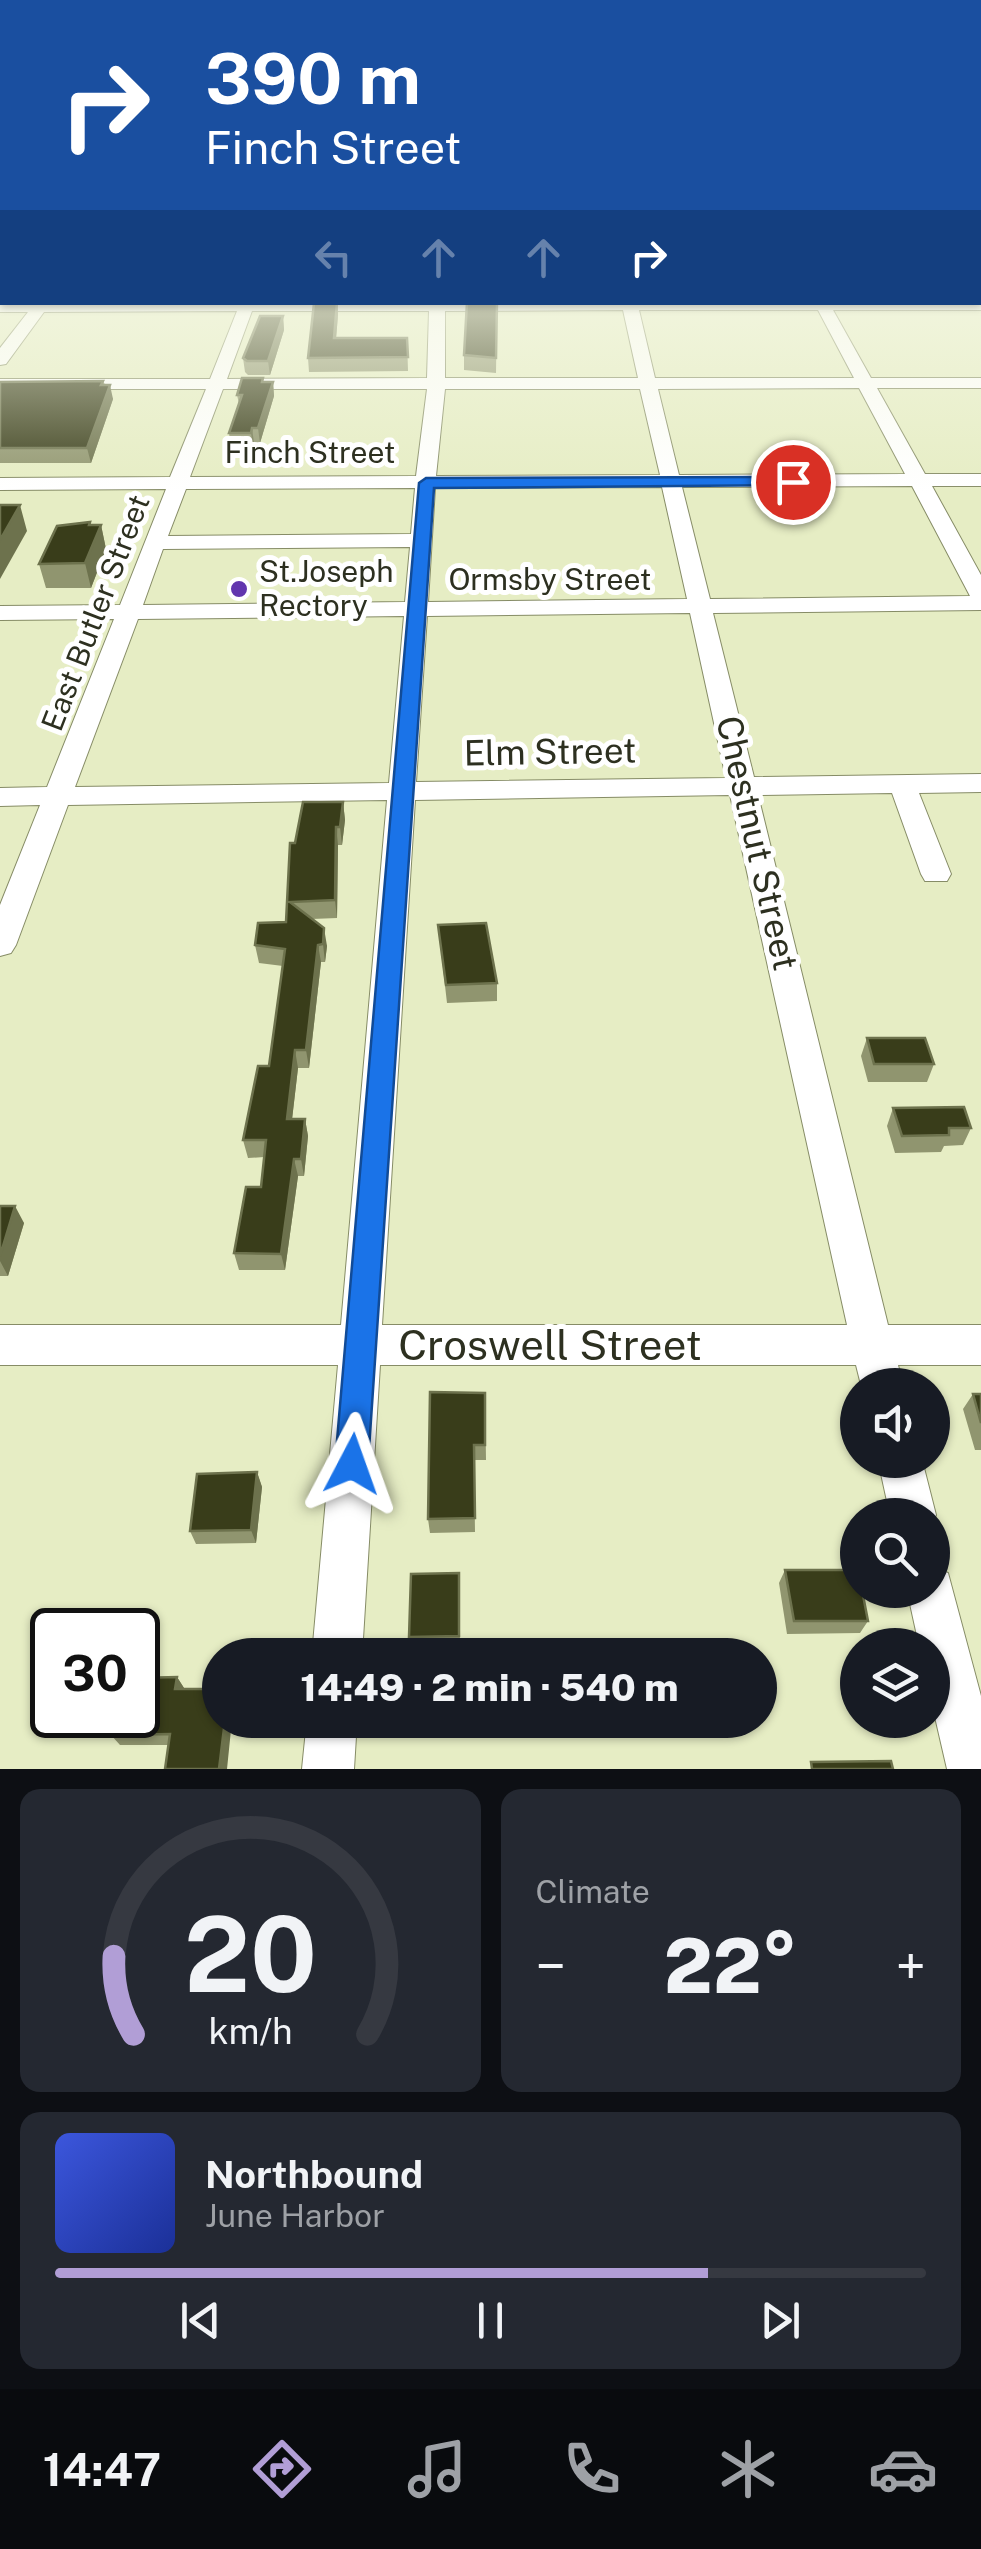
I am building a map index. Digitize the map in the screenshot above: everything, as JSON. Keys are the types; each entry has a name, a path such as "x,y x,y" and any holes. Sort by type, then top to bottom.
{"street":[{"path":"0,360 24,329"},
{"name":"East Butler Street","path":"0,944 238,329"},
{"path":"338,1638 421,540 437,384 437,329"},
{"name":"Chestnut Street","path":"635,329 745,787 878,1368"},
{"path":"836,329 981,599"},
{"path":"0,384 981,383"},
{"name":"Finch Street","path":"0,484 981,480"},
{"path":"155,543 421,540"},
{"name":"Ormsby Street","path":"0,613 700,608 981,599"},
{"path":"902,784 936,874"},
{"name":"Elm Street","path":"0,797 981,784"},
{"name":"Croswell Street","path":"0,1345 981,1344"},
{"path":"935,1608 973,1769"},
{"path":"328,1769 331,1738"}],"building":[{"path":"255,329 279,329 268,361 243,358"},
{"path":"311,329 335,329 334,338 407,338 408,357 308,358"},
{"path":"465,329 497,329 496,358 464,355"},
{"path":"242,378 273,382 258,428 252,428 251,433 229,433 242,395 237,395"},
{"path":"103,381 101,385 110,385 87,448 0,448 0,382"},
{"path":"0,505 20,505 0,540"},
{"path":"90,522 89,525 101,525 85,563 39,564 57,526"},
{"path":"303,802 343,802 340,827 336,827 335,900 290,902 324,928 323,944 318,945 306,1050 295,1050 287,1119 305,1119 301,1159 294,1159 281,1254 234,1253 246,1187 261,1187 266,1140 243,1140 258,1066 269,1066 285,949 255,945 258,923 286,922 290,843 295,843"},
{"path":"486,923 497,983 446,985 438,925"},
{"path":"867,1038 925,1038 934,1064 874,1064"},
{"path":"964,1107 971,1128 949,1128 949,1135 902,1136 893,1108"},
{"path":"0,1206 15,1206 0,1256"},
{"path":"430,1392 485,1393 485,1445 474,1445 475,1518 428,1519"},
{"path":"973,1394 981,1394 981,1423"},
{"path":"257,1472 251,1530 190,1531 197,1474"},
{"path":"785,1570 840,1570 840,1608 865,1608 868,1621 794,1621"},
{"path":"459,1573 459,1636 409,1637 411,1574"},
{"path":"160,1677 177,1677 175,1689 202,1689 202,1738 223,1738 219,1769 165,1769 170,1734 160,1734"},
{"path":"891,1761 893,1769 812,1769 811,1762"}],"place":[{"name":"St.Joseph Rectory","path":"239,589"}],"route":[{"path":"352,1464 426,483 793,482"}]}
